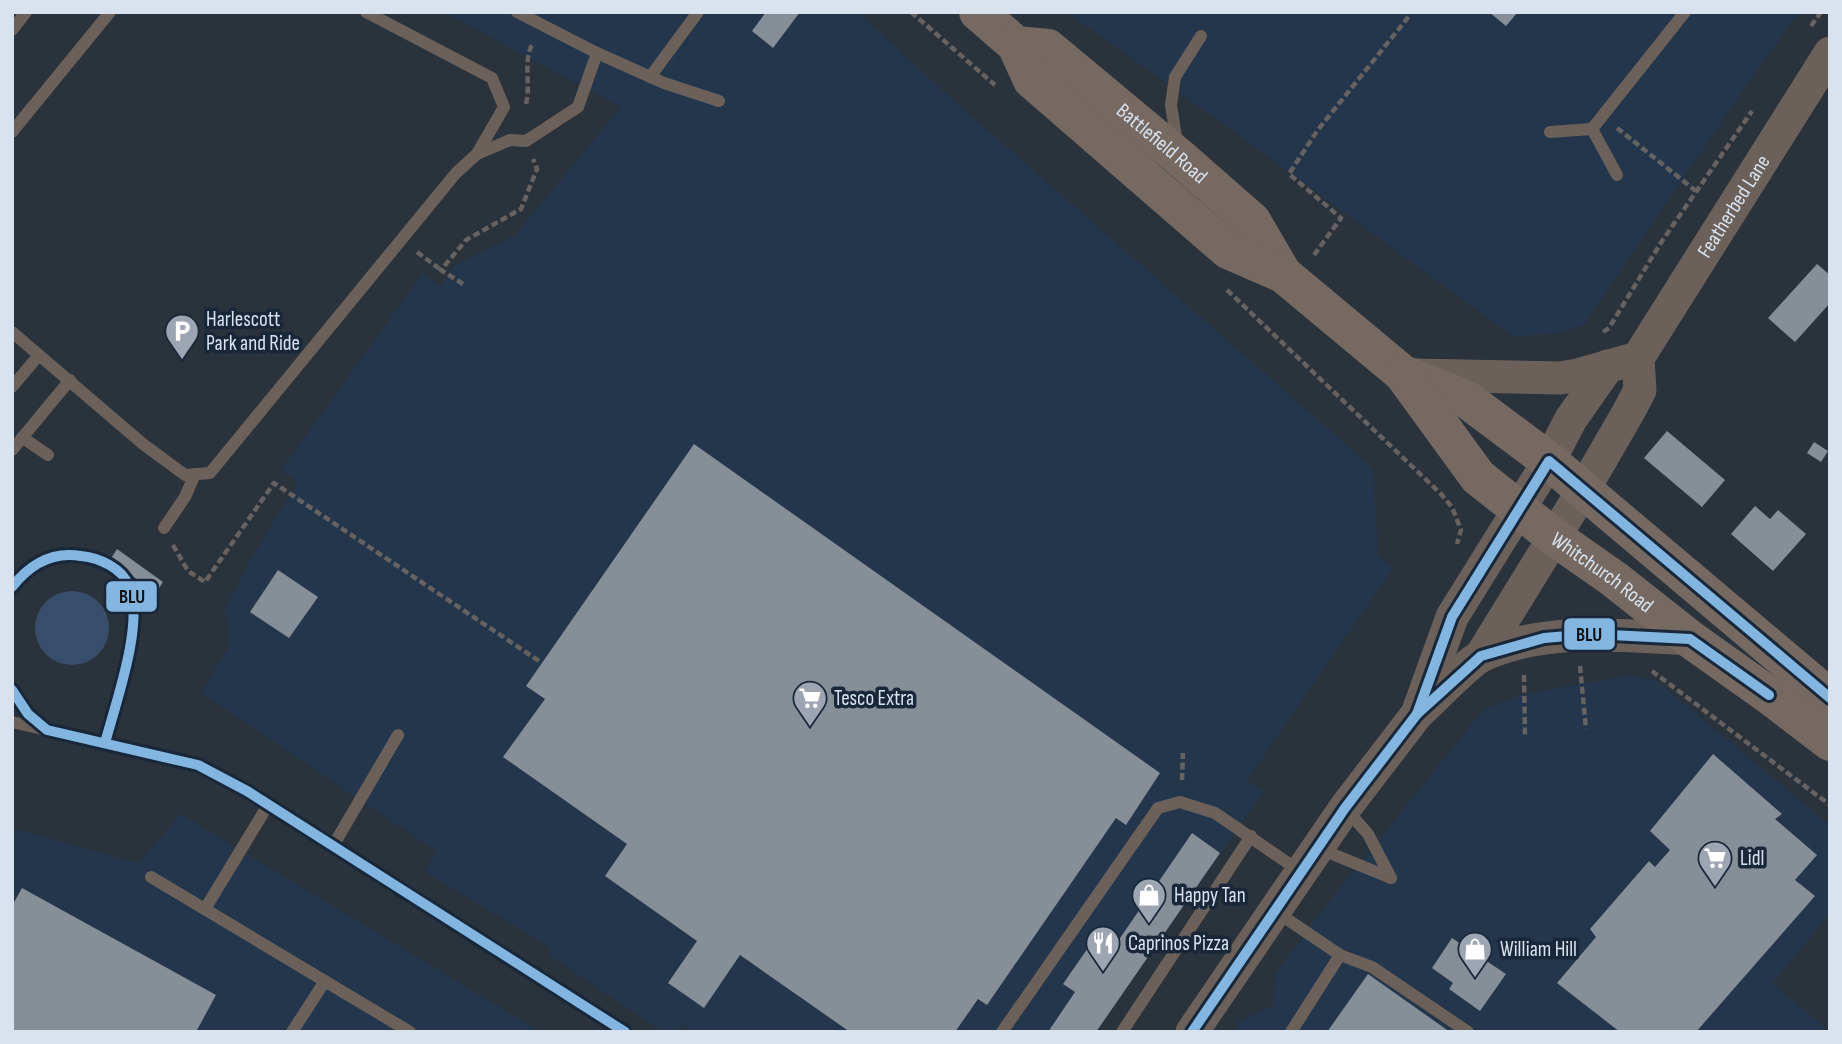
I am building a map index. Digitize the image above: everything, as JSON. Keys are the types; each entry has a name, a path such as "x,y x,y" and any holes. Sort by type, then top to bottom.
{"main road":[{"name":"Battlefield Road","path":"978,12 1016,45 1032,80 1228,250 1288,279 1403,374 1466,399 1549,461"},
{"name":"Battlefield Road","path":"1016,45 1048,48 1179,157 1252,221 1288,279"},
{"name":"Whitchurch Road","path":"1403,374 1478,477 1554,537 1830,742"},
{"path":"1549,461 1830,698"}],"street":[{"name":"Featherbed Lane","path":"1417,714 1452,617 1549,461 1571,419 1817,44"},
{"path":"1192,1032 1345,807 1417,714 1481,656 1584,489 1640,390 1615,353 1578,375 1541,379 1403,374"},
{"path":"1481,656 1544,638 1568,635 1690,639"}],"lane":[{"path":"12,30 26,12"},
{"path":"12,132 110,12"},
{"path":"366,12 492,78 504,107 477,155"},
{"path":"517,12 650,77 719,101"},
{"path":"650,77 698,12"},
{"path":"1550,132 1592,129 1685,12"},
{"path":"1179,157 1171,105 1175,77 1201,36"},
{"path":"12,332 185,475 210,473 456,173 477,155 510,141 526,141 578,107 597,53"},
{"path":"1592,129 1617,175"},
{"path":"12,387 39,355"},
{"path":"12,450 70,380"},
{"path":"23,438 48,456"},
{"path":"164,528 185,497 195,474"},
{"path":"12,587 24,571 58,554 90,555 112,567 130,586 133,623 105,743"},
{"path":"12,690 28,714 47,730"},
{"path":"12,722 198,765 268,805 625,1032"},
{"path":"333,846 398,735"},
{"path":"1002,1032 1158,808 1180,802 1215,813 1251,836 1309,860 1391,878 1368,834 1345,807"},
{"path":"205,909 268,805"},
{"path":"1122,1032 1251,836"},
{"path":"152,877 410,1032"},
{"path":"1275,911 1340,955 1372,967 1468,1032"},
{"path":"1292,1032 1340,955"},
{"path":"292,1032 325,981"}],"path":[{"path":"1817,44 1821,12"},
{"path":"1288,279 1341,218 1289,174 1317,131 1410,15"},
{"path":"1615,353 1609,328 1662,241 1758,101"},
{"path":"1603,116 1696,191"},
{"path":"413,248 441,271"},
{"path":"164,528 188,571 205,582 274,482 539,661"},
{"path":"1441,494 1452,507 1461,530 1455,551"},
{"path":"1580,664 1586,729"},
{"path":"1524,665 1525,737"},
{"path":"1645,668 1655,672 1830,805"}],"shaded area":[{"path":"443,12 859,12 934,83 1373,468 1378,555 1393,568 1246,782 1265,790 1096,1032 692,1032 684,1026 673,1032 663,1032 550,956 549,947 425,872 436,851 201,693 228,648 228,621 224,611 252,557 298,482 281,470 423,273 441,286 456,264 514,236 621,107"},
{"path":"1067,12 1800,12 1752,77 1584,325 1554,334 1512,336"},
{"path":"65,591 79,591 93,597 103,607 109,628 103,649 93,659 79,665 65,665 51,659 41,649 35,635 35,621 41,607 51,597"},
{"path":"1632,675 1657,681 1830,825 1830,913 1773,983 1830,1032 1232,1032 1239,1021 1273,1006 1275,974 1326,905 1484,709 1524,694"},
{"path":"181,814 541,1032 12,1032 12,828 138,863"}],"building":[{"path":"766,12 800,12 773,48 752,31"},
{"path":"1489,12 1518,12 1506,26"},
{"path":"1817,264 1830,275 1830,303 1795,342 1768,318"},
{"path":"1667,431 1725,480 1702,507 1644,458"},
{"path":"1814,442 1828,451 1821,462 1807,453"},
{"name":"Tesco Extra","path":"694,444 1160,773 1126,825 1116,818 987,1005 978,999 955,1032 850,1032 740,955 704,1008 668,983 697,941 605,876 627,844 503,757 545,699 526,686"},
{"path":"1755,506 1770,519 1778,510 1806,534 1773,571 1731,534"},
{"path":"117,549 163,582 156,593 110,560"},
{"path":"278,570 318,597 289,638 250,612"},
{"name":"Lidl","path":"1713,754 1782,814 1775,819 1817,855 1795,880 1815,896 1696,1032 1620,1032 1557,983 1596,937 1590,929 1649,861 1655,867 1670,850 1650,831"},
{"path":"1192,833 1220,853 1096,1032 1048,1032 1075,992 1063,984 1099,932 1116,944"},
{"path":"22,888 216,995 196,1032 12,1032 12,906"},
{"name":"William Hill","path":"1452,938 1506,974 1480,1011 1449,989 1453,983 1432,968"},
{"path":"1368,974 1450,1032 1327,1032"}],"transit line":[{"name":"BLU","path":"1192,1032 1345,808 1417,714 1452,617 1549,461 1830,698"},
{"name":"BLU","path":"12,587 26,572 42,561 70,555 103,562 116,569 126,580 133,602 131,641 105,743"},
{"name":"BLU","path":"1417,714 1481,656 1544,638 1591,634 1690,639 1769,695"},
{"name":"BLU","path":"12,690 28,714 47,730 198,765 247,791 625,1032"}],"place":[{"name":"Harlescott Park and Ride","path":"182,361"},
{"name":"Tesco Extra","path":"810,728"},
{"name":"Lidl","path":"1715,888"},
{"name":"Happy Tan","path":"1149,925"},
{"name":"Caprinos Pizza","path":"1103,973"},
{"name":"William Hill","path":"1475,979"}]}
